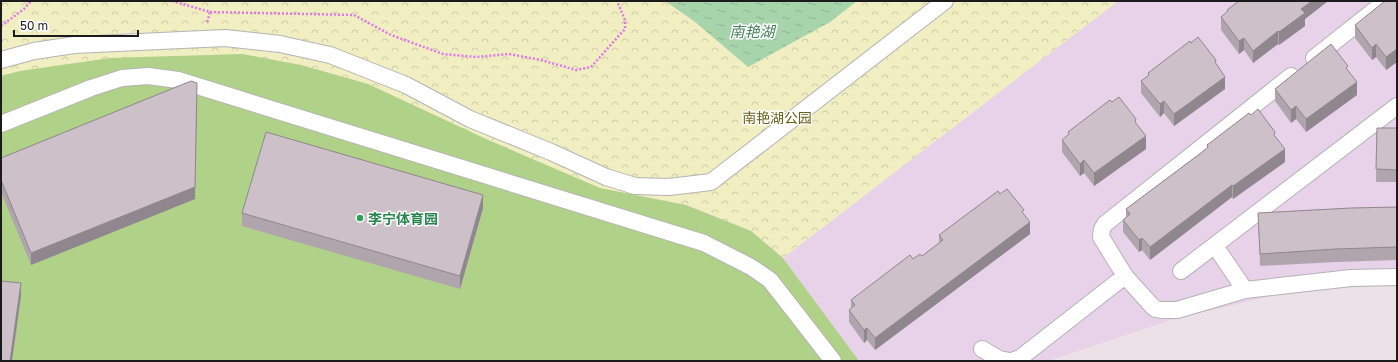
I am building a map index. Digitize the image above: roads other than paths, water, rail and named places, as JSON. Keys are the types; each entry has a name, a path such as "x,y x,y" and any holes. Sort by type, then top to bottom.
{"lane":[{"path":"1,60 34,51 74,45 225,38 280,44 330,55 406,85 470,119 551,152 606,177 635,186 669,188 711,182 945,1"},
{"path":"1386,1 1105,224 1102,229 1101,237 1125,276 1152,306 1161,310 1189,307 1245,290 1351,278 1397,277"},
{"path":"1,124 91,88 122,78 148,76 178,80 704,243 751,267 770,280 833,361"},
{"path":"1182,271 1397,106"},
{"path":"1214,246 1245,290"},
{"path":"982,350 999,359 1011,361 1020,358 1125,276"},
{"path":"819,343 823,361"}],"water":[{"name":"南艳湖","path":"665,1 857,1 830,22 748,67 694,21"}],"place":[{"name":"李宁体育园","path":"360,218"}],"park label":[{"name":"南艳湖公园","path":"777,117"}]}
